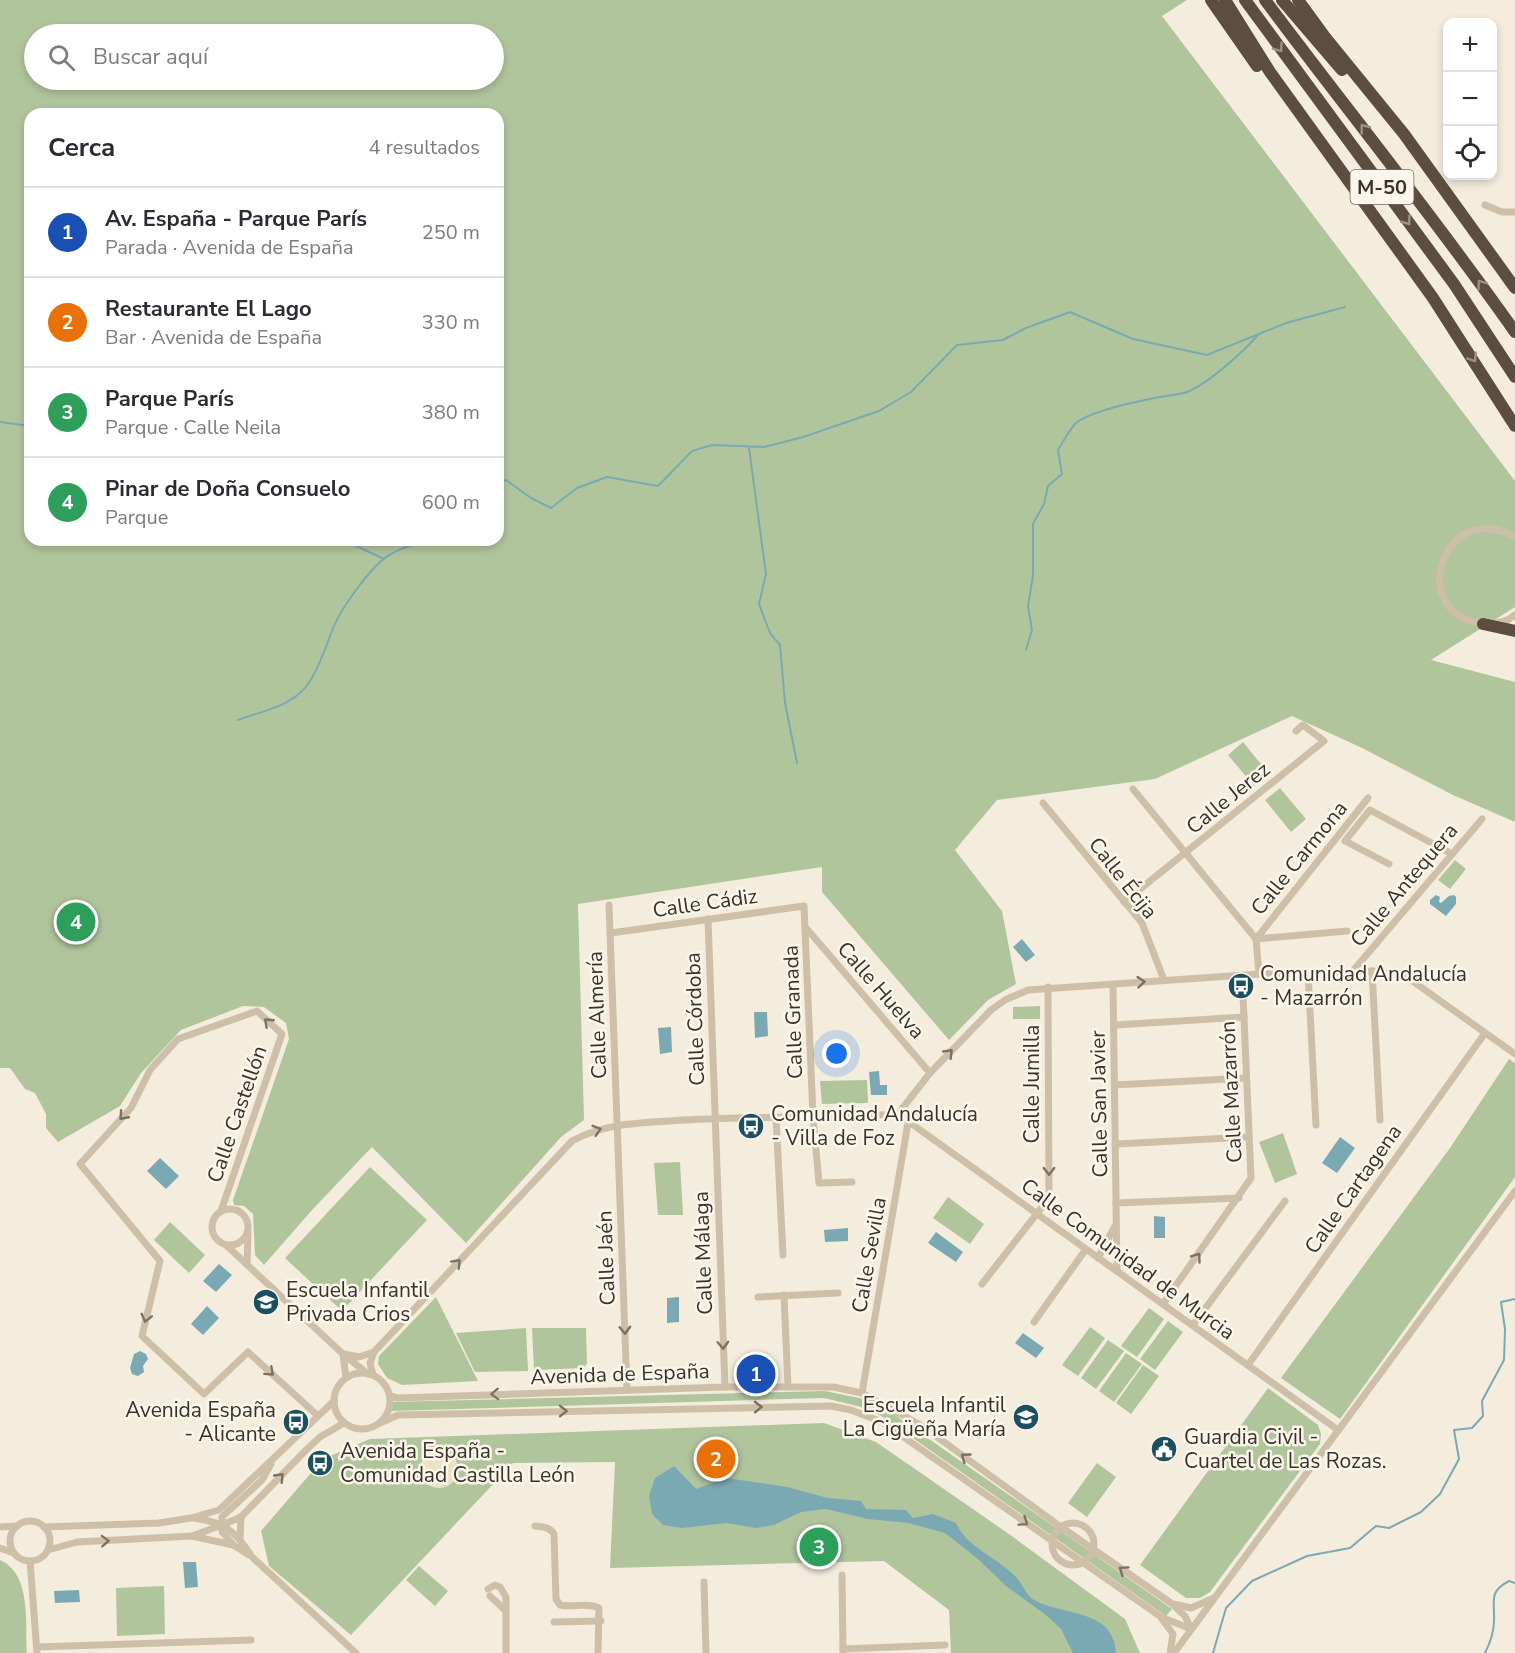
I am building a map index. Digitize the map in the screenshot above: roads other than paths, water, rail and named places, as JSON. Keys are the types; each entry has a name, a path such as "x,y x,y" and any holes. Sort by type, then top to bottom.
{"highway":[{"path":"1211,0 1265,77 1329,156"},
{"path":"1226,0 1270,72 1433,298 1515,426"},
{"name":"M-50","path":"1245,0 1454,284 1515,377"},
{"name":"M-50","path":"1264,0 1390,162 1515,332"},
{"path":"1282,0 1399,138 1426,166"},
{"path":"1298,0 1404,134 1515,288"},
{"path":"1483,624 1515,632"}],"street":[{"path":"1485,205 1502,212 1515,212"},
{"path":"1515,537 1505,531 1491,528 1477,529 1464,534 1453,542 1445,553 1440,566 1439,580 1442,593 1449,605 1458,615 1470,621 1483,624 1497,623 1515,615"},
{"name":"Calle Jerez","path":"1124,902 1324,741 1303,725 1296,731"},
{"path":"1133,789 1256,939 1347,931"},
{"name":"Calle Carmona","path":"1259,974 1256,939 1368,798"},
{"name":"Calle Écija","path":"1043,803 1142,923 1164,980"},
{"path":"1389,864 1344,841 1371,810 1452,854"},
{"name":"Calle Antequera","path":"1352,972 1482,819"},
{"name":"Calle Almería","path":"609,905 617,1124"},
{"name":"Calle Cádiz","path":"611,933 804,906"},
{"name":"Calle Granada","path":"804,906 813,1116 819,1183 852,1182"},
{"name":"Calle Córdoba","path":"708,920 714,1118"},
{"name":"Calle Huelva","path":"806,929 930,1072"},
{"path":"1372,972 1380,1120"},
{"path":"370,1375 370,1363 374,1352 572,1141 590,1131 617,1124 714,1118 898,1114 930,1072 991,1010 1005,999 1028,990 1259,974 1372,972 1404,975 1515,1054"},
{"path":"1308,973 1316,1125"},
{"name":"Calle San Javier","path":"1113,985 1117,1271"},
{"name":"Calle Jumilla","path":"982,1284 1049,1198 1048,987"},
{"name":"Calle Mazarrón","path":"1163,1304 1251,1178 1243,995"},
{"name":"Calle Castellón","path":"221,1211 282,1034 257,1011 178,1040 150,1070 131,1108 80,1164 160,1261 141,1336 204,1394 248,1352 317,1415"},
{"path":"1115,1025 1244,1017"},
{"name":"Calle Cartagena","path":"1248,1365 1485,1033"},
{"path":"1115,1085 1246,1078"},
{"name":"Calle Comunidad de Murcia","path":"898,1114 1338,1430"},
{"path":"776,1117 783,1255"},
{"name":"Calle Málaga","path":"714,1118 725,1387"},
{"name":"Calle Sevilla","path":"862,1393 908,1123"},
{"name":"Calle Jaén","path":"617,1124 627,1390"},
{"path":"1117,1144 1248,1137"},
{"path":"1172,1653 1216,1597 1515,1191"},
{"path":"1116,1203 1239,1198"},
{"path":"1193,1325 1285,1201"},
{"path":"247,1264 247,1221 243,1214 232,1209 221,1211 213,1218 211,1227 214,1237 247,1264 343,1354 380,1380 390,1396 387,1415 380,1423 362,1430 352,1428 338,1417 334,1401 339,1384 353,1375 370,1375"},
{"name":"Calle San Javier","path":"1098,1258 1116,1224"},
{"path":"227,1246 242,1241 248,1231"},
{"path":"1034,1322 1086,1249"},
{"path":"758,1297 838,1293"},
{"path":"784,1295 788,1386"},
{"path":"343,1354 359,1357 374,1352"},
{"path":"343,1354 346,1378"},
{"name":"Avenida de España","path":"390,1396 398,1398 788,1386 833,1386 862,1393 892,1407 922,1426 1061,1527 1172,1603 1185,1616 1191,1629"},
{"path":"44,1527 159,1522 191,1518 219,1510 334,1401"},
{"name":"Avenida de España","path":"380,1423 398,1415 831,1406 850,1410 882,1422 1161,1617 1191,1629"},
{"path":"192,1536 241,1516 320,1437 344,1423"},
{"path":"276,1457 262,1480 222,1517 222,1533 233,1545 251,1556 356,1653"},
{"path":"240,1539 241,1516"},
{"path":"191,1518 217,1521 240,1539 251,1556"},
{"path":"0,1527 17,1526 28,1521 40,1524 44,1527 50,1540 48,1550 41,1558 30,1561 0,1548"},
{"name":"Avenida de España","path":"1061,1527 1078,1524 1086,1528 1091,1534 1093,1549"},
{"path":"14,1553 10,1539 17,1526"},
{"path":"535,1526 546,1527 554,1534 556,1599 560,1605 593,1605 599,1608 601,1621 598,1653"},
{"path":"1052,1541 1055,1533 1061,1527"},
{"path":"48,1550 77,1542 192,1536 233,1545"},
{"name":"Avenida de España","path":"1052,1541 1052,1550 1065,1564 1074,1565 1083,1562"},
{"path":"1083,1562 1090,1557 1093,1549"},
{"path":"30,1561 37,1650 251,1640"},
{"path":"842,1575 843,1651 945,1645"},
{"path":"704,1582 706,1653"},
{"path":"506,1653 507,1611 504,1591 495,1586 489,1592 507,1611"},
{"path":"1172,1603 1191,1608 1216,1597"},
{"path":"1161,1617 1173,1634 1172,1653"},
{"path":"554,1622 601,1621"}],"water":[{"path":"1436,895 1440,897 1439,902 1441,903 1449,896 1456,897 1456,904 1446,916 1430,904 1430,900"},
{"path":"1022,939 1035,955 1026,962 1013,947"},
{"path":"754,1012 767,1012 768,1036 755,1038"},
{"path":"671,1027 672,1052 660,1054 658,1028"},
{"path":"879,1071 880,1085 887,1085 887,1095 871,1095 869,1072"},
{"path":"1340,1137 1355,1148 1337,1173 1322,1163"},
{"path":"160,1158 179,1176 166,1189 147,1171"},
{"path":"1154,1216 1165,1217 1165,1238 1154,1238"},
{"path":"848,1228 848,1241 825,1242 824,1230"},
{"path":"936,1232 963,1252 956,1262 928,1243"},
{"path":"219,1264 232,1275 216,1292 203,1281"},
{"path":"679,1297 679,1322 667,1323 667,1298"},
{"path":"207,1306 219,1318 203,1335 191,1324"},
{"path":"1023,1333 1044,1348 1036,1358 1015,1343"},
{"path":"140,1351 146,1354 148,1359 143,1366 144,1372 138,1376 132,1374 130,1368 134,1354"},
{"path":"674,1466 696,1489 726,1478 787,1487 828,1498 861,1501 866,1509 906,1510 913,1518 933,1514 956,1523 961,1532 975,1546 1017,1578 1031,1598 1045,1605 1085,1616 1106,1628 1113,1638 1116,1653 1073,1653 1061,1629 1006,1586 978,1559 945,1533 908,1523 868,1519 826,1509 801,1512 774,1525 756,1528 727,1523 682,1528 663,1525 652,1514 649,1496 655,1478"},
{"path":"183,1562 196,1562 198,1587 185,1588"},
{"path":"79,1590 80,1602 55,1603 54,1591"}],"waterway":[{"path":"504,481 551,508 577,488 607,477 658,486 692,451 712,445 764,447 803,437 879,411 911,392 957,345 1003,340 1026,328 1070,312 1133,339 1207,355 1286,323 1345,307"},
{"path":"1026,650 1032,630 1028,606 1033,575 1033,524 1044,504 1048,486 1062,474 1058,450 1071,429 1083,418 1104,410 1184,393 1196,388 1225,366 1259,334"},
{"path":"0,422 24,425"},
{"path":"749,448 766,574 759,604 770,633 780,645 785,703 797,763"},
{"path":"357,546 384,559"},
{"path":"238,720 279,706 306,687 315,672 336,622 357,589 383,559 409,546"},
{"path":"1213,1653 1226,1608 1252,1581 1307,1556 1350,1548 1376,1526 1389,1528 1421,1512 1440,1494 1459,1459 1454,1430 1472,1428 1483,1416 1482,1401 1504,1360 1505,1329 1501,1302 1515,1299"},
{"path":"1485,1653 1493,1630 1495,1593 1509,1581 1515,1583"}],"place":[{"name":"Pinar de Doña Consuelo","path":"76,922"},
{"name":"Comunidad Andalucía - Mazarrón","path":"1241,986"},
{"name":"Comunidad Andalucía - Villa de Foz","path":"751,1126"},
{"name":"Escuela Infantil Privada Crios","path":"266,1302"},
{"name":"Av. España - Parque París","path":"756,1374"},
{"name":"Escuela Infantil La Cigüeña María","path":"1026,1417"},
{"name":"Avenida España - Alicante","path":"296,1422"},
{"name":"Guardia Civil - Cuartel de Las Rozas.","path":"1164,1449"},
{"name":"Restaurante El Lago","path":"716,1459"},
{"name":"Avenida España - Comunidad Castilla León","path":"320,1463"},
{"name":"Parque París","path":"819,1547"}]}
